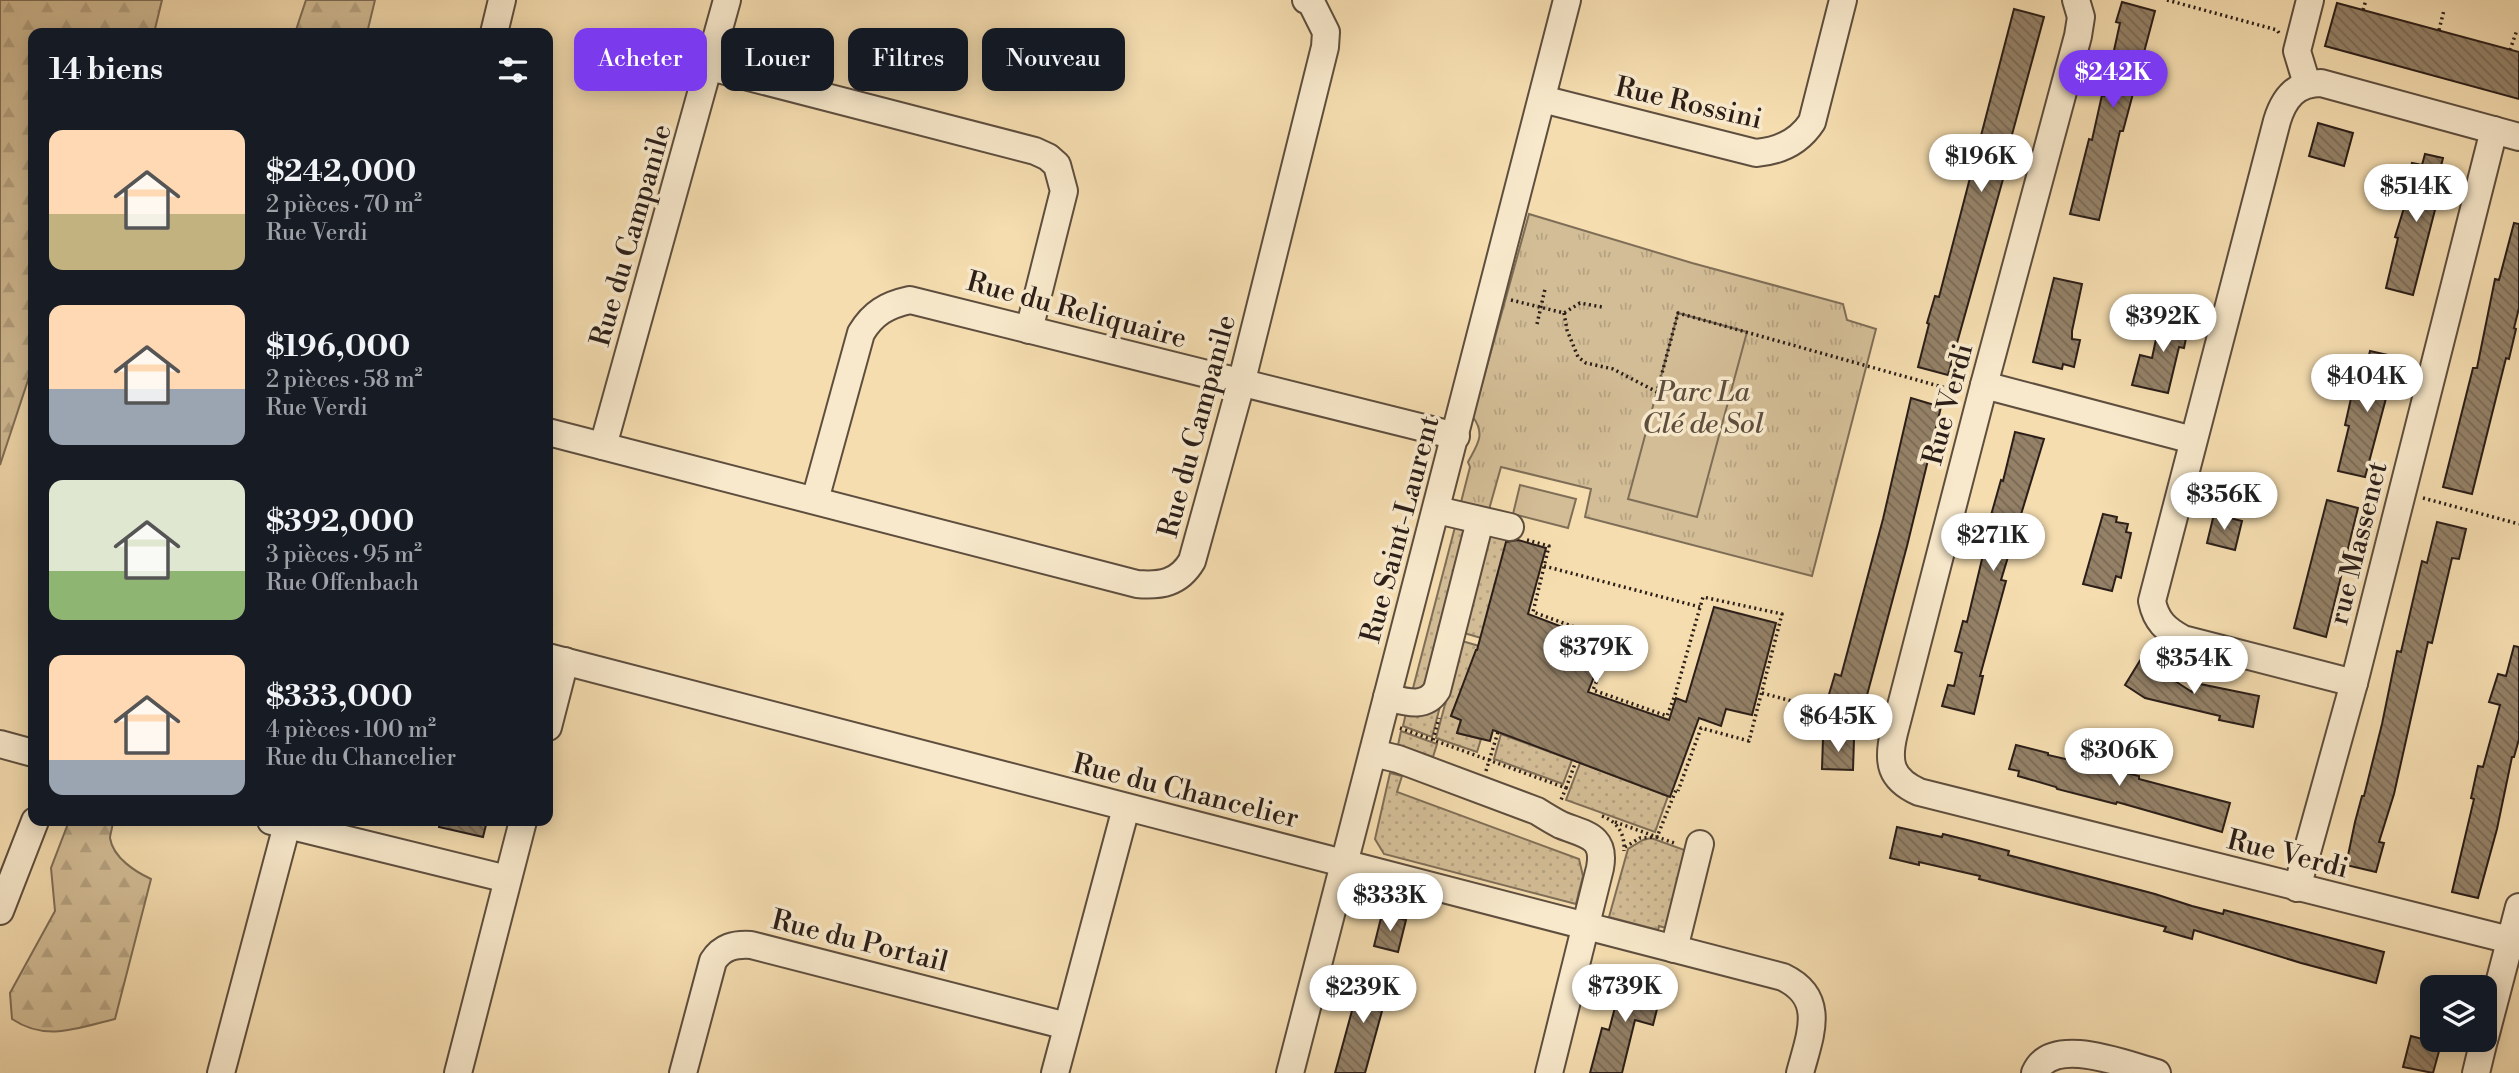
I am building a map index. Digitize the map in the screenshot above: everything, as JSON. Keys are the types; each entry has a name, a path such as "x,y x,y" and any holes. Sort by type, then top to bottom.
{"street":[{"path":"495,28 502,0"},
{"name":"Rue du Campanile","path":"603,446 727,0"},
{"name":"Rue du Campanile","path":"553,433 1137,584 1158,586 1184,573 1192,561 1241,384 1325,47 1326,32 1311,2 1306,0"},
{"name":"Rue Saint-Laurent","path":"1290,1073 1457,436 1567,0"},
{"name":"Rue Rossini","path":"1542,99 1756,153 1772,152 1803,136 1812,122 1843,0"},
{"name":"Rue Verdi","path":"2076,0 2081,17 2078,36 1975,390 1891,747 1892,768 1905,786 1919,792 2510,940"},
{"path":"2307,84 2297,51 2310,0"},
{"path":"710,67 1035,151 1048,157 1057,165 1064,191 1029,330"},
{"path":"2354,683 2183,639 2169,632 2160,622 2152,601 2281,108 2291,93 2307,84 2321,83 2507,134"},
{"name":"rue Massenet","path":"2297,888 2507,134"},
{"name":"Rue du Reliquaire","path":"815,500 861,333 870,319 883,309 910,300 1457,436"},
{"path":"1975,390 2193,440"},
{"path":"1437,510 1518,533"},
{"path":"1387,697 1417,703 1427,700 1437,690 1480,521"},
{"path":"553,684 556,659"},
{"name":"Rue du Chancelier","path":"556,659 1783,977 1805,993 1812,1013 1809,1041 1800,1073"},
{"path":"0,744 28,752"},
{"path":"1373,753 1398,759 1537,811 1558,824 1594,838 1600,849 1601,863 1549,1073"},
{"path":"1055,1073 1126,808"},
{"path":"0,911 33,826"},
{"path":"221,1073 278,826"},
{"path":"291,826 507,880"},
{"path":"458,1073 522,826"},
{"path":"1674,949 1690,844"},
{"path":"2497,991 2519,907"},
{"name":"Rue du Portail","path":"683,1073 713,961 723,950 742,944 1067,1026"},
{"path":"2476,1073 2481,1052"},
{"path":"2035,1073 2043,1060 2064,1053 2079,1054 2157,1073"}],"path":[{"path":"2167,0 2277,30 2283,41"},
{"path":"2363,10 2366,0"},
{"path":"2439,30 2444,10"},
{"path":"2510,50 2517,30"},
{"path":"1537,324 1545,289"},
{"path":"1506,299 1564,313 1580,303 1602,307"},
{"path":"1564,313 1567,330 1578,357 1586,363 1613,369 1657,392 1678,313 1975,390"},
{"path":"2414,495 2519,524"},
{"path":"1518,533 1549,546 1533,612 1613,641 1593,690 1667,716 1703,597 1782,614 1749,741 1701,728 1657,837"},
{"path":"1545,566 1700,607"},
{"path":"1761,693 1882,725"},
{"path":"1490,760 1498,732"},
{"path":"1566,788 1576,761"},
{"path":"1613,821 1657,837 1690,844"},
{"path":"1625,847 1640,838 1657,837"}],"green space":[{"path":"0,0 162,0 155,28 28,28 28,380 0,465"},
{"path":"306,0 375,0 368,28 297,28"},
{"name":"Parc La Clé de Sol","path":"1529,214 1692,263 1843,304 1847,320 1876,329 1812,576 1585,517 1591,489 1501,467 1488,513 1460,506 1470,467 1468,462 1480,435 1473,417"},
{"path":"1678,313 1747,332 1697,517 1628,499"},
{"path":"1520,485 1576,499 1568,528 1513,514"},
{"path":"1455,527 1466,533 1430,686 1412,692"},
{"path":"1489,532 1508,537 1481,638 1464,633"},
{"path":"1462,641 1479,646 1451,716 1461,720 1457,733 1481,739 1477,752 1436,738"},
{"path":"1443,695 1432,737 1403,726 1406,713"},
{"path":"1401,731 1437,744 1433,757 1398,745"},
{"path":"1501,734 1572,760 1563,784 1494,759"},
{"path":"1580,763 1668,796 1655,832 1566,800"},
{"path":"1390,773 1402,776 1397,792 1579,859 1583,876 1576,904 1384,854 1375,839"},
{"path":"67,826 112,826 110,838 120,858 151,879 115,1019 75,1029 50,1031 37,1030 12,1019 10,993 55,911 51,868"},
{"path":"1651,838 1690,852 1666,928 1659,926 1658,930 1609,917 1628,849"}],"building":[{"path":"2122,2 2155,11 2123,131 2120,131 2099,220 2070,214 2089,139 2092,140 2102,95 2104,96 2120,23 2116,22"},
{"path":"2337,3 2519,52 2519,99 2325,46"},
{"path":"2014,9 2044,17 2004,164 2007,165 1948,375 1918,367 1929,324 1927,323 1935,296 1939,297"},
{"path":"2318,123 2353,133 2344,166 2309,156"},
{"path":"2425,154 2443,158 2439,174 2444,175 2413,295 2386,288 2398,238 2395,237 2408,195 2404,194 2412,163 2422,165"},
{"path":"2514,223 2519,224 2519,308 2514,328 2516,329 2509,359 2506,358 2472,494 2443,487 2473,368 2477,368 2495,279 2499,280"},
{"path":"2054,278 2082,284 2072,331 2072,339 2080,340 2074,367 2063,364 2062,369 2033,362"},
{"path":"2162,311 2190,318 2184,348 2179,347 2168,393 2132,385 2140,355 2152,358"},
{"path":"2370,351 2397,357 2365,477 2338,471 2349,426 2345,425 2352,394 2359,396"},
{"path":"1911,398 1941,407 1863,710 1827,701 1835,674 1841,676 1883,519"},
{"path":"2015,432 2044,439 2001,580 2006,581 1980,676 1983,676 1974,714 1942,706 1948,685 1954,686 1962,653 1955,651 1963,621 1967,622 1983,555 1980,554"},
{"path":"2327,500 2358,508 2326,637 2294,628"},
{"path":"2103,514 2117,517 2116,522 2128,524 2126,532 2131,533 2121,578 2116,576 2112,591 2083,584"},
{"path":"2214,514 2242,521 2235,550 2207,543"},
{"path":"2437,522 2466,529 2459,559 2452,558 2432,643 2428,642 2394,794 2379,842 2384,843 2376,872 2346,865 2382,724 2397,651 2401,652 2422,561 2427,563"},
{"path":"1518,540 1546,548 1528,614 1607,644 1588,692 1669,720 1676,698 1686,702 1714,607 1776,623 1752,715 1726,709 1721,726 1699,718 1670,797 1493,730 1490,741 1457,733 1461,720 1451,716 1477,650 1506,542"},
{"path":"2514,646 2519,647 2519,739 2512,757 2497,829 2478,898 2452,892 2474,799 2471,798 2478,766 2483,767 2500,705 2489,702 2498,674 2506,676"},
{"path":"2141,659 2192,692 2195,683 2259,696 2253,727 2145,698 2125,685"},
{"path":"1823,738 1854,739 1853,770 1822,769"},
{"path":"2016,745 2139,776 2139,779 2230,803 2222,832 2117,802 2116,804 2057,789 2018,776 2019,771 2009,769"},
{"path":"439,826 486,826 483,837"},
{"path":"1897,827 1971,841 2009,851 2008,855 2192,906 2223,914 2224,910 2384,952 2376,983 2194,930 2192,939 2164,931 2166,927 1979,879 1980,876 1890,858"},
{"path":"1382,914 1406,920 1398,952 1374,946"},
{"path":"1362,974 1390,982 1365,1073 1335,1073"},
{"path":"1617,978 1662,989 1653,1025 1635,1020 1622,1073 1590,1073 1602,1028 1609,1030 1618,996 1612,995"},
{"path":"2411,1036 2420,1038 2420,1052 2439,1052 2433,1073 2403,1067"}]}
